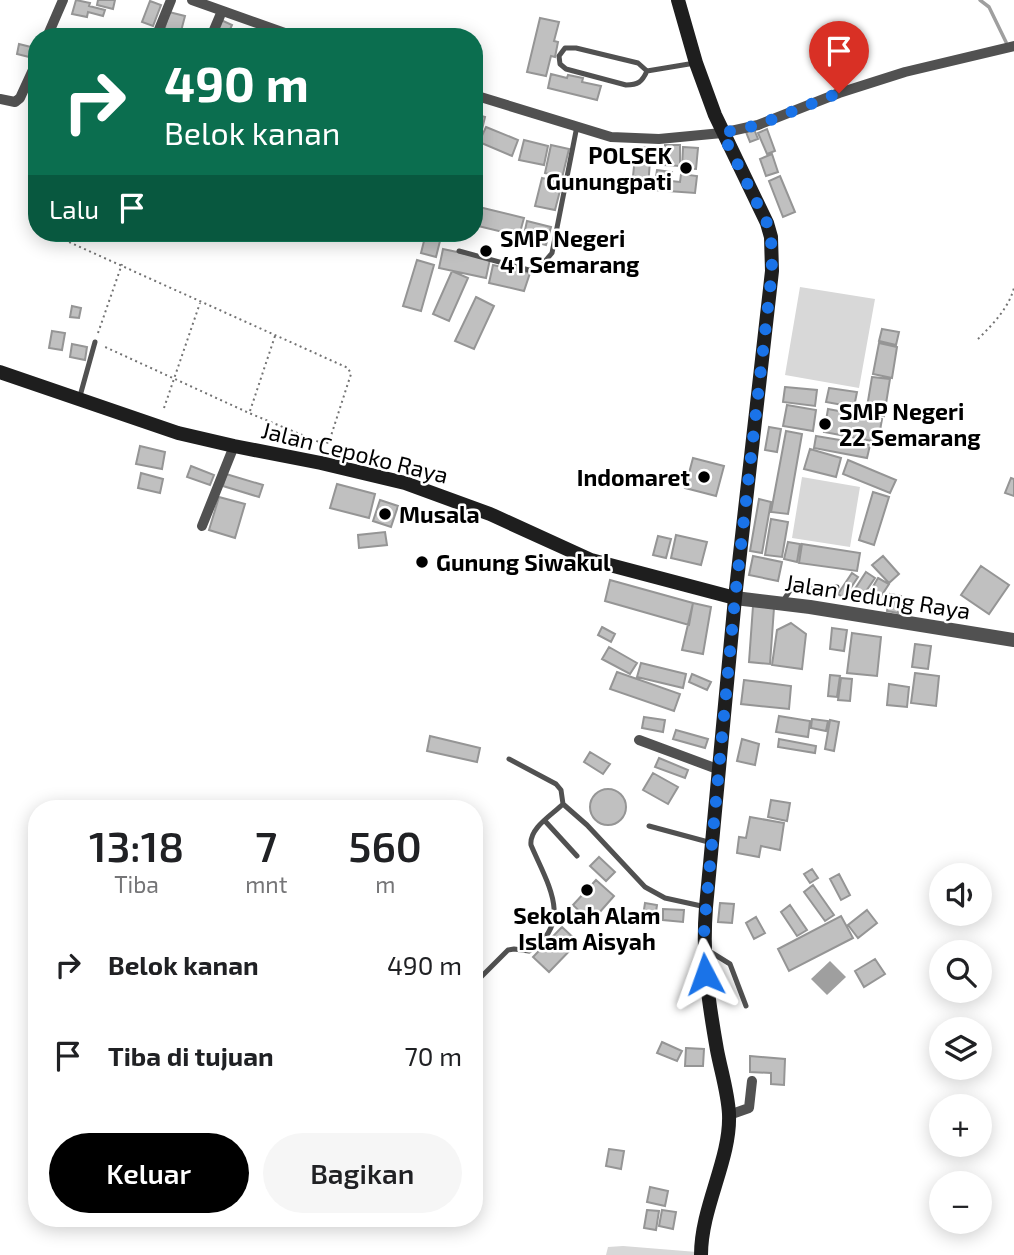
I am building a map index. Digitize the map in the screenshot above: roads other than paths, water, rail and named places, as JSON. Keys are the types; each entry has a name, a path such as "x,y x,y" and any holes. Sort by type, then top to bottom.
{"main road":[{"path":"678,0 696,63 722,133 767,223 771,237 772,271 735,598 703,947 708,1000 729,1115 724,1149 705,1220 701,1255"},
{"name":"Jalan Cepoko Raya","path":"0,372 177,433 405,483 490,514 591,560 735,598"}],"street":[{"path":"51,28 63,0"},
{"path":"160,28 172,0"},
{"path":"192,0 270,28"},
{"path":"215,28 222,11"},
{"path":"483,98 611,136 659,139 722,133 758,125 839,93 905,72 1014,46"},
{"path":"0,99 15,102 28,80"},
{"path":"202,526 234,446"},
{"name":"Jalan Jedung Raya","path":"735,598 1014,640"},
{"path":"639,740 720,770"},
{"path":"729,1115 750,1108 752,1081"}],"lane":[{"path":"565,48 576,48 638,63 647,71 643,81 636,85 626,85 566,69 560,64 559,56 565,48"},
{"path":"647,71 696,63"},
{"path":"459,251 536,272 552,253 577,126"},
{"path":"79,400 95,342"},
{"path":"782,604 785,595 792,589 837,587"},
{"path":"509,760 556,784 561,790 563,804 587,825 645,887 665,898 706,907"},
{"path":"483,975 508,950 528,951 552,928 555,905 530,841 534,830 563,804"},
{"path":"545,821 577,856"},
{"path":"649,825 712,843"},
{"path":"703,947 730,964 746,1006"}],"waterway":[{"path":"980,0 989,7 1006,42"}],"place":[{"name":"POLSEK Gunungpati","path":"686,168"},
{"name":"SMP Negeri 41 Semarang","path":"486,251"},
{"name":"SMP Negeri 22 Semarang","path":"825,424"},
{"name":"Indomaret","path":"704,477"},
{"name":"Musala","path":"385,514"},
{"name":"Gunung Siwakul","path":"422,562"},
{"name":"Sekolah Alam Islam Aisyah","path":"587,890"}]}
